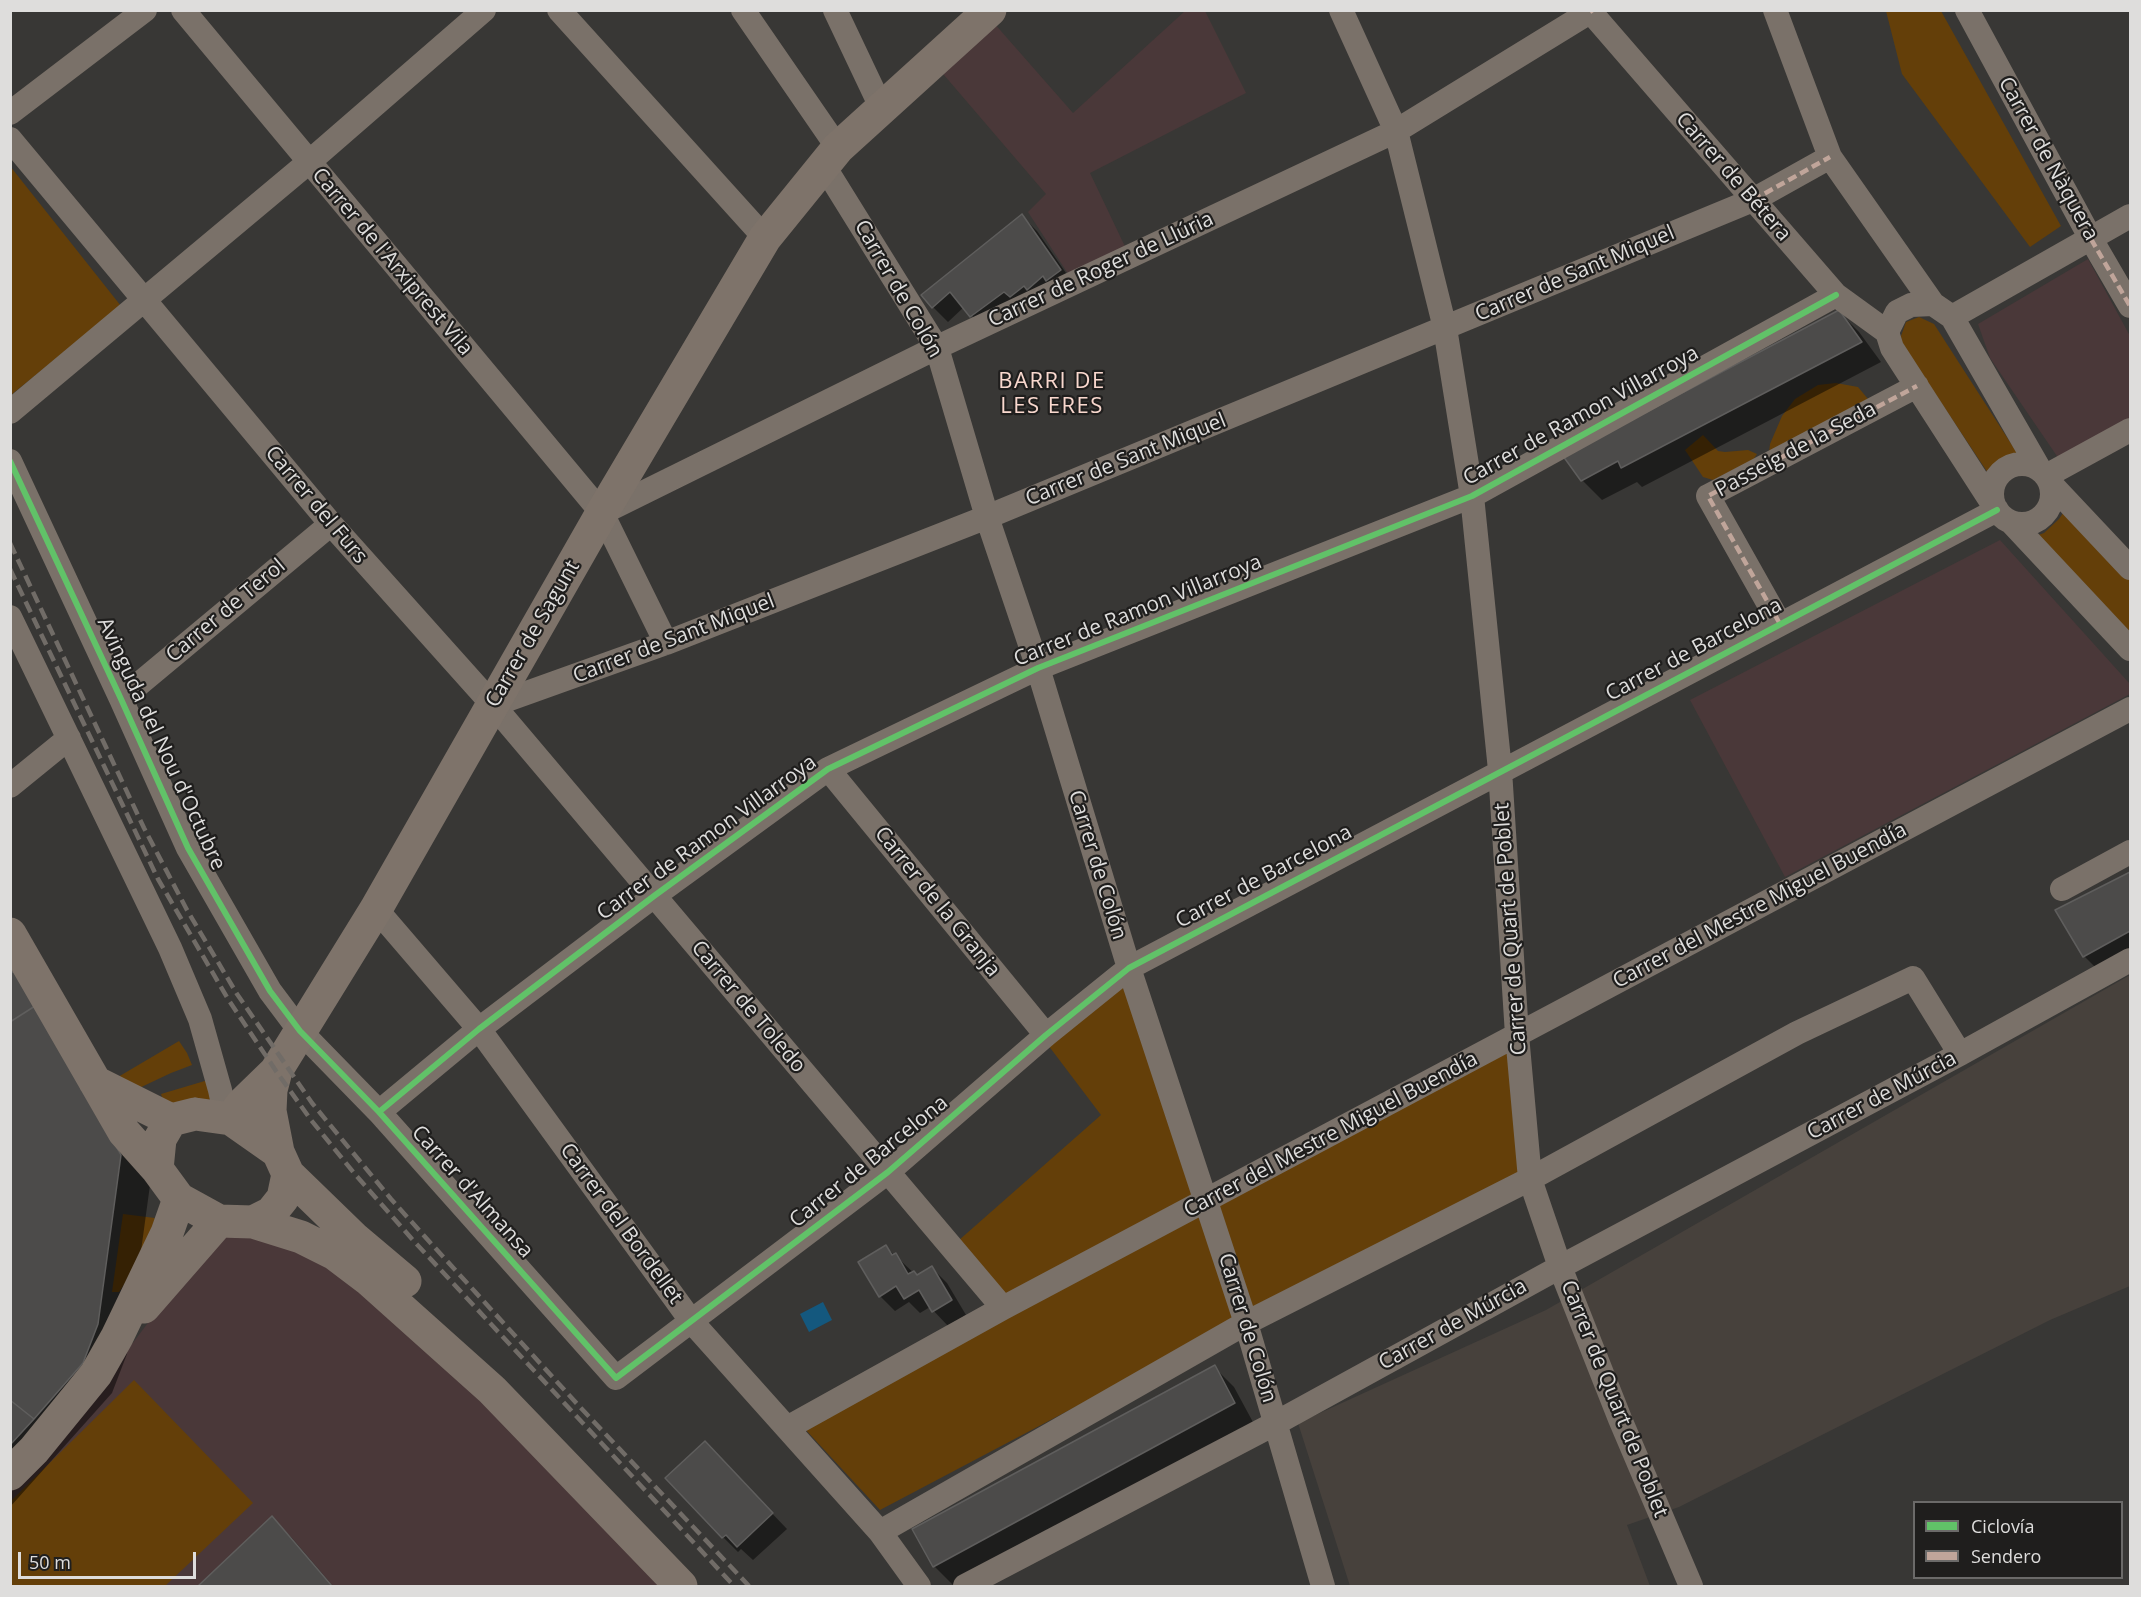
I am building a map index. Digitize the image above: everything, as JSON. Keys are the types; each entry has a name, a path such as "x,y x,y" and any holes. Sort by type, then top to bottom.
{"street":[{"path":"10,113 146,10"},
{"name":"Carrer de l'Arxiprest Vila","path":"183,10 602,513 666,644"},
{"path":"10,412 309,162 484,10"},
{"path":"559,10 765,238"},
{"name":"Carrer de Colón","path":"743,10 831,157 937,348 987,517 1038,668 1129,968 1246,1323 1323,1587"},
{"path":"835,10 881,107"},
{"name":"Carrer de Sagunt","path":"226,1109 242,1104 271,1076 376,909 602,513 765,238 831,157 881,107 990,10"},
{"name":"Carrer de Quart de Poblet","path":"1341,10 1396,131 1445,328 1472,496 1500,770 1517,1035 1530,1179 1560,1267 1620,1419 1691,1587"},
{"path":"1775,10 1830,157 1942,311 2045,476 2052,493 2051,502 2047,512 2040,519 2021,524 2001,513 1993,489 2001,474 2016,465 2024,464 2045,476 2130,568"},
{"name":"Carrer de Nàquera","path":"1967,10 2091,239 2130,306"},
{"name":"Carrer de Roger de Llúria","path":"602,513 937,348 1396,131 1591,11"},
{"name":"Carrer de Bétera","path":"1591,11 1836,295 1887,332 1892,348 2001,513 2130,649"},
{"name":"Carrer del Furs","path":"10,140 331,524 493,705"},
{"name":"Carrer de Sant Miquel","path":"493,705 666,644 987,517 1753,200 1830,157"},
{"path":"1887,332 1897,312 1911,305 1942,311 2091,239 2130,216"},
{"name":"Carrer de Ramon Villarroya","path":"379,1112 479,1029 654,896 828,769 1038,668 1472,496 1836,295"},
{"name":"Passeig de la Seda","path":"1780,624 1708,496 1917,386"},
{"path":"2045,476 2130,430"},
{"name":"Avinguda del Nou d'Octubre","path":"10,461 188,848 270,992 300,1031"},
{"name":"Carrer de Barcelona","path":"616,1378 888,1172 1046,1035 1129,968 1500,770 1780,624 2001,513"},
{"name":"Carrer de Terol","path":"121,699 331,524"},
{"path":"10,617 170,948 200,1019 226,1109 283,1163 354,1238 413,1288"},
{"name":"Carrer de Toledo","path":"493,705 1003,1308"},
{"name":"Carrer del Mestre Miguel Buendía","path":"787,1428 1003,1308 2130,709"},
{"path":"10,786 69,738"},
{"name":"Carrer de la Granja","path":"828,769 1046,1035"},
{"path":"2062,889 2130,852"},
{"name":"Carrer del Bordellet","path":"376,909 479,1029 692,1322 880,1532 919,1587"},
{"path":"13,944 124,1132 157,1169 179,1199 219,1221 253,1222 301,1237 335,1254 368,1279 492,1390 681,1587"},
{"name":"Carrer de Múrcia","path":"965,1587 1276,1423 2130,960"},
{"path":"880,1532 1246,1323 1530,1179 1797,1033 1913,978 1960,1054"},
{"name":"Carrer d'Almansa","path":"300,1031 379,1112 616,1378"},
{"path":"253,1222 271,1213 283,1198 283,1163 272,1119 271,1076"},
{"path":"95,1082 171,1120 226,1109"},
{"path":"272,1119 413,1288 492,1390"},
{"path":"157,1169 160,1139 171,1120"},
{"path":"10,1474 34,1450 96,1374 117,1337 167,1233 179,1199"},
{"path":"117,1337 219,1221"}],"shaded area":[{"path":"1185,11 1205,11 1246,93 1090,173 1130,257 1074,283 1028,212 1046,194 932,61 986,14 1073,113"},
{"path":"1886,11 1941,11 2061,226 2030,247 1902,74"},
{"path":"10,166 121,306 11,395 10,395"},
{"path":"2088,259 2130,336 2130,423 2061,462 1990,358 1978,324"},
{"path":"1919,317 1934,324 2019,456 1997,466 1990,476 1902,344 1901,336 1906,322"},
{"path":"1836,383 1858,387 1868,399 1769,453 1770,444 1782,416 1795,399 1818,385"},
{"path":"1703,435 1718,451 1748,450 1757,454 1753,460 1713,480 1703,477 1685,450"},
{"path":"2065,510 2130,580 2130,640 2033,537 2044,533"},
{"path":"2000,540 2130,684 2130,694 1785,877 1690,700"},
{"path":"2130,975 2130,1286 2050,1320 1679,1507 1627,1525 1650,1586 1350,1586 1298,1423 1546,1310"},
{"path":"1127,980 1203,1199 1007,1301 958,1241 1101,1115 1048,1045"},
{"path":"179,1041 192,1065 135,1090 118,1077"},
{"path":"1513,1045 1524,1173 1249,1314 1215,1205"},
{"path":"208,1080 214,1095 206,1103 164,1103 161,1094"},
{"path":"1204,1210 1240,1320 880,1510 804,1428"},
{"path":"123,1214 155,1218 143,1256 119,1292 112,1292"},
{"path":"220,1228 302,1248 395,1312 668,1586 11,1586 11,1488 56,1444"},
{"path":"134,1380 253,1503 165,1586 11,1586 11,1501"}],"water":[{"path":"823,1302 832,1320 809,1332 800,1314"}],"building":[{"path":"1022,214 1061,270 1046,281 1043,276 1027,290 1024,286 1010,297 1004,292 970,317 950,292 932,308 921,295"},
{"path":"1839,310 1862,342 1621,468 1618,461 1581,481 1563,456"},
{"path":"2130,872 2130,931 2083,957 2055,910"},
{"path":"15,971 35,1006 10,1022 10,973"},
{"path":"35,1006 121,1155 98,1324 83,1363 34,1419 10,1400 10,1022"},
{"path":"886,1245 892,1255 896,1253 908,1274 914,1271 917,1275 932,1266 952,1300 932,1312 919,1290 904,1299 896,1286 879,1297 858,1262"},
{"path":"1215,1365 1235,1403 933,1567 912,1529"},
{"path":"10,1400 34,1419 10,1445"},
{"path":"705,1441 773,1513 737,1547 726,1535 722,1538 665,1478"},
{"path":"272,1516 332,1586 198,1586"}],"railway":[{"path":"10,543 144,828 187,910 237,994 312,1103 427,1239 579,1406 749,1586"},
{"path":"10,569 158,879 228,999 276,1071 311,1120 412,1239 734,1586"}],"marked path":[{"path":"1753,200 1830,157"},
{"path":"2091,239 2130,306"},
{"path":"1780,624 1708,496 1917,386"}],"cycle path":[{"path":"379,1112 479,1029 654,896 828,769 1038,668 1472,496 1836,295"},
{"path":"10,461 188,848 270,991 300,1031 379,1112 616,1378 888,1172 1046,1035 1129,968 1997,510"}],"district":[{"name":"BARRI DE LES ERES","path":"1052,394"}]}
